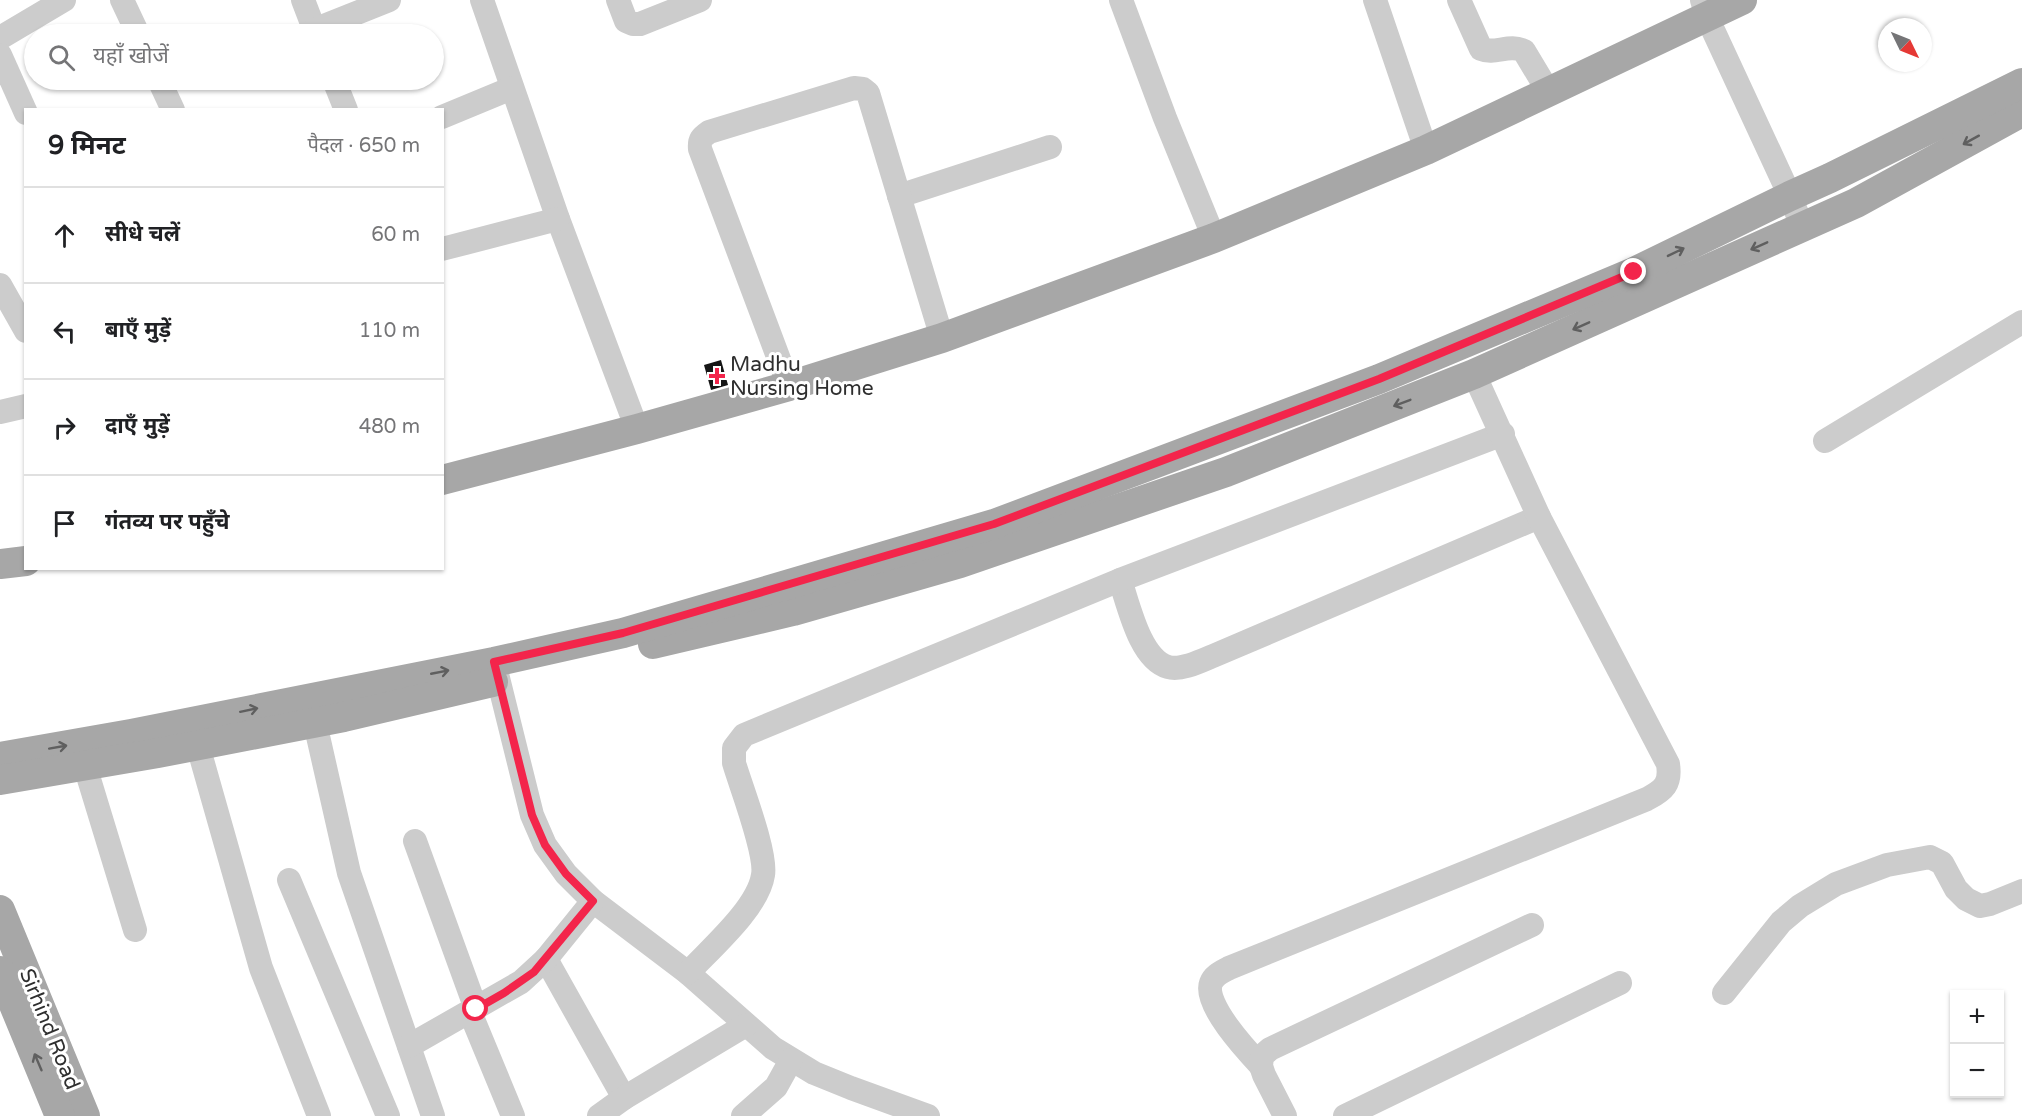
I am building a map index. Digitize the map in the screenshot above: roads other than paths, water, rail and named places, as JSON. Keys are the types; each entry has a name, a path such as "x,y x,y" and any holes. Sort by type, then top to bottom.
{"main road":[{"path":"444,479 789,386 942,338 1214,238 1426,150 1548,91 1704,8 1742,0"},
{"path":"0,780 315,723 994,524 1390,374 1634,272 2022,83"},
{"path":"0,757 497,671 793,611 960,563 1226,472 1474,374 1856,203 2022,112"},
{"path":"0,564 24,561"},
{"name":"Sirhind Road","path":"0,910 85,1116"},
{"name":"Sirhind Road","path":"0,971 60,1116"}],"street":[{"path":"0,38 64,0"},
{"path":"122,0 133,24"},
{"path":"303,0 312,24"},
{"path":"334,24 389,0"},
{"path":"482,0 558,219 637,429"},
{"path":"618,0 626,21 640,24 700,0"},
{"path":"1121,0 1164,118 1214,238"},
{"path":"1375,0 1426,150"},
{"path":"1460,0 1481,49 1492,51 1511,47 1524,51 1548,91"},
{"path":"1704,8 1802,226"},
{"path":"0,55 24,109"},
{"path":"444,116 512,88"},
{"path":"789,386 700,149 702,137 709,132 854,88 863,89 868,93 942,338"},
{"path":"164,90 172,108"},
{"path":"338,90 345,108"},
{"path":"898,196 1050,147"},
{"path":"444,248 558,219"},
{"path":"0,285 22,319"},
{"path":"1825,441 2022,322"},
{"path":"1285,1116 1261,1066 1233,1035 1219,1012 1211,994 1210,984 1215,976 1229,968 1647,799 1659,793 1670,776 1668,764 1539,517 1474,374"},
{"path":"0,412 24,406"},
{"path":"688,973 751,905 760,890 764,873 761,852 734,762 734,748 744,735 1120,580 1503,434"},
{"path":"1120,580 1143,645 1154,660 1170,668 1190,665 1539,517"},
{"path":"497,671 532,815 545,845 566,874 593,901 688,973 767,1044 814,1073 851,1089 928,1116"},
{"path":"315,723 349,873 433,1116"},
{"path":"198,746 261,968 319,1116"},
{"path":"85,766 135,930"},
{"path":"415,841 473,1010 513,1116"},
{"path":"1724,993 1781,922 1800,906 1836,884 1887,865 1930,857 1941,863 1956,889 1966,899 1980,906 2022,891"},
{"path":"289,880 388,1116"},
{"path":"409,1046 521,982 546,959 593,901"},
{"path":"1261,1066 1262,1056 1270,1049 1532,925"},
{"path":"546,959 624,1098"},
{"path":"1345,1116 1620,983"},
{"path":"599,1116 624,1098 746,1025"},
{"path":"743,1116 776,1087 791,1059"}],"place":[{"name":"Madhu Nursing Home","path":"717,376"}]}
